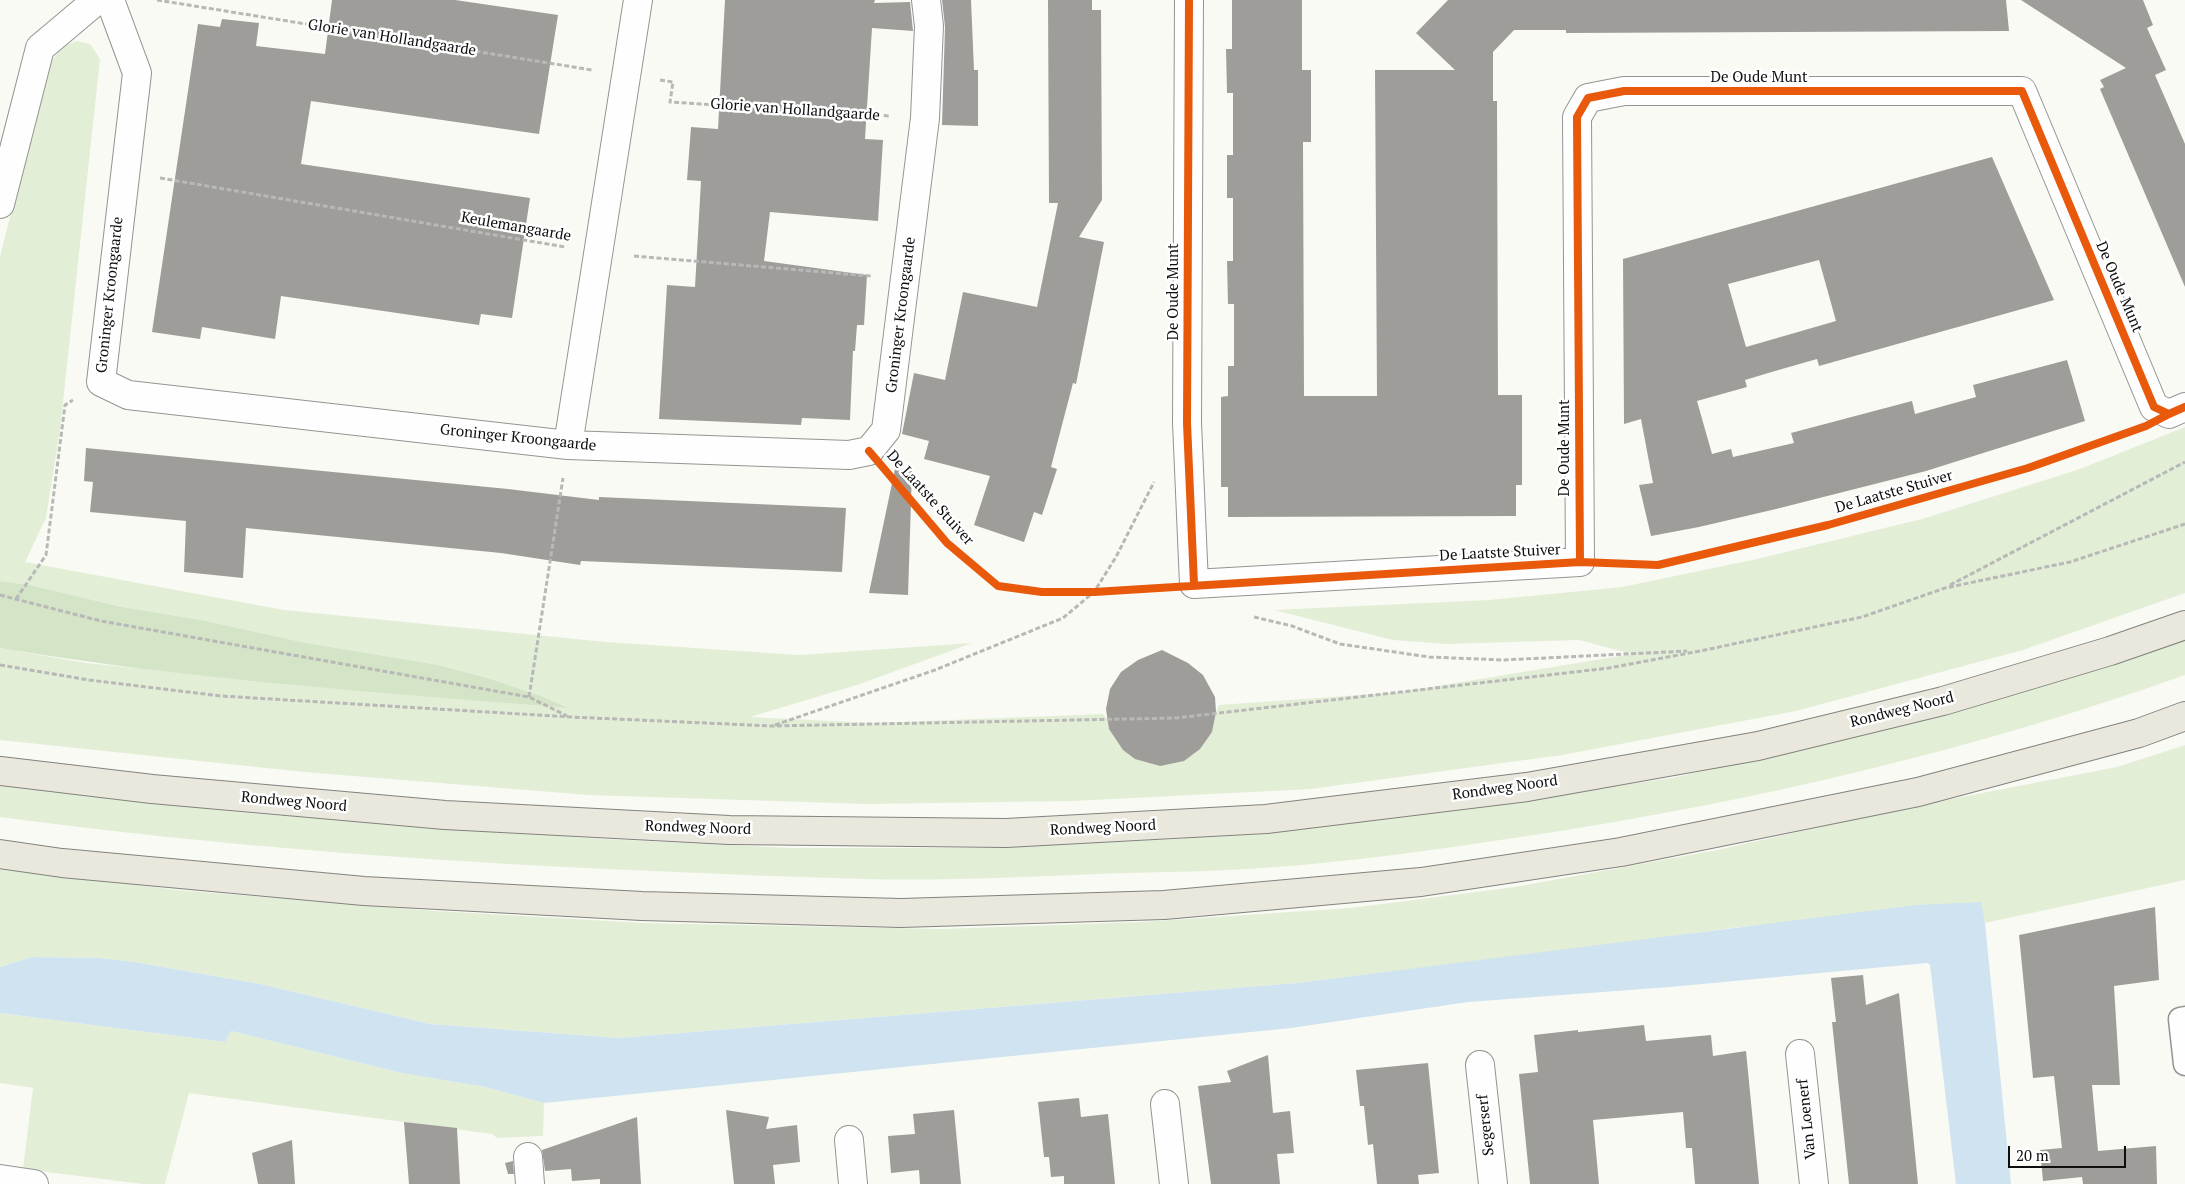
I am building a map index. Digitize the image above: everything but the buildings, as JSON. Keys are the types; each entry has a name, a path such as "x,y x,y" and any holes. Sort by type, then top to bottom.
{"main road":[{"name":"Rondweg Noord","path":"0,770 152,789 444,815 728,830 1006,833 1266,819 1528,787 1758,746 1943,700 2110,651 2185,625"},
{"path":"0,854 62,863 364,891 642,906 901,913 1164,905 1421,882 1621,852 1918,792 2139,732 2185,716"}],"street":[{"path":"0,204 40,48 97,0"},
{"name":"Groninger Kroongaarde","path":"110,0 137,73 101,382 128,395 568,445 849,455 869,451 886,430 907,280 925,118 929,26 926,0"},
{"path":"568,445 628,76 638,0"},
{"name":"De Oude Munt","path":"1189,0 1187,423 1194,584"},
{"name":"De Oude Munt","path":"1580,562 1577,117 1588,98 1624,91 2022,91 2154,407 2169,414 2185,407"},
{"name":"De Laatste Stuiver","path":"1194,584 1580,562"},
{"name":"Van Loenerf","path":"1800,1054 1814,1184"},
{"name":"Segerserf","path":"1480,1065 1493,1184"},
{"path":"1165,1104 1174,1184"},
{"path":"849,1140 853,1184"},
{"path":"528,1157 530,1184"},
{"path":"0,1179 34,1184"}],"lane":[{"path":"2185,1018 2180,1019 2185,1064"}],"path":[{"path":"16,599 46,555 65,405 101,382"},
{"path":"529,697 568,445"},
{"path":"0,665 89,680 221,696 571,718 772,726 1176,718 1609,668 1862,618 1945,588 2185,462"},
{"path":"772,726 935,670 1063,618 1094,592 1116,557 1155,480"},
{"path":"1945,588 2070,562 2185,524"},
{"path":"1076,592 1103,591"},
{"path":"0,595 101,621 529,697 571,718"},
{"path":"1247,616 1292,626 1340,644 1430,657 1503,660 1700,651"}],"green space":[{"path":"78,41 90,44 100,59 60,430 46,518 25,562 284,610 606,642 799,655 972,643 860,684 750,717 874,723 1103,714 1116,731 1213,720 1219,705 1401,692 1632,654 1579,640 1447,644 1393,640 1274,610 1489,600 1622,587 1757,559 1922,519 2080,469 2185,427 2185,593 2023,650 1796,711 1562,755 1311,789 1073,801 867,804 588,795 304,772 0,740 0,648 86,663 333,688 567,707 488,678 438,665 306,643 206,621 122,607 30,585 0,581 0,257 46,72 62,49"},
{"path":"0,581 30,585 122,607 206,621 306,643 438,665 488,678 544,697 569,708 213,677 142,669 0,648"},
{"path":"2185,639 2185,675 2024,727 1861,771 1695,807 1528,836 1363,859 1296,865 1222,870 951,879 784,876 489,863 326,852 0,817 0,784 246,813 603,839 792,848 980,848 1177,839 1477,806 1672,778 1869,734 2063,679"},
{"path":"2185,745 2185,880 1985,923 1980,902 1731,928 1297,983 619,1038 430,1024 260,984 134,962 99,958 32,957 0,967 0,867 177,890 436,911 643,923 941,929 1142,922 1350,908 1515,887 1717,850 1915,806 2117,767"},
{"path":"0,1013 225,1042 231,1031 402,1073 485,1087 544,1103 543,1136 497,1138 492,1134 189,1093 165,1184 143,1184 23,1169 33,1088 0,1083"}],"water":[{"path":"1981,902 1985,923 2011,1184 1956,1184 1930,965 1927,963 1670,987 1468,1002 1291,1028 544,1103 485,1087 402,1073 231,1031 225,1042 0,1013 0,967 32,957 99,958 134,962 260,984 430,1024 619,1038 1297,983 1917,905"}],"cycle path":[{"path":"1189,0 1187,423 1194,584"},
{"path":"1580,562 1577,117 1588,98 1624,91 2022,91 2154,407 2169,414 2185,407"},
{"path":"869,451 947,543 998,586 1042,592 1094,592 1580,562 1658,565 1828,525 2028,468 2146,426 2169,414"}]}
